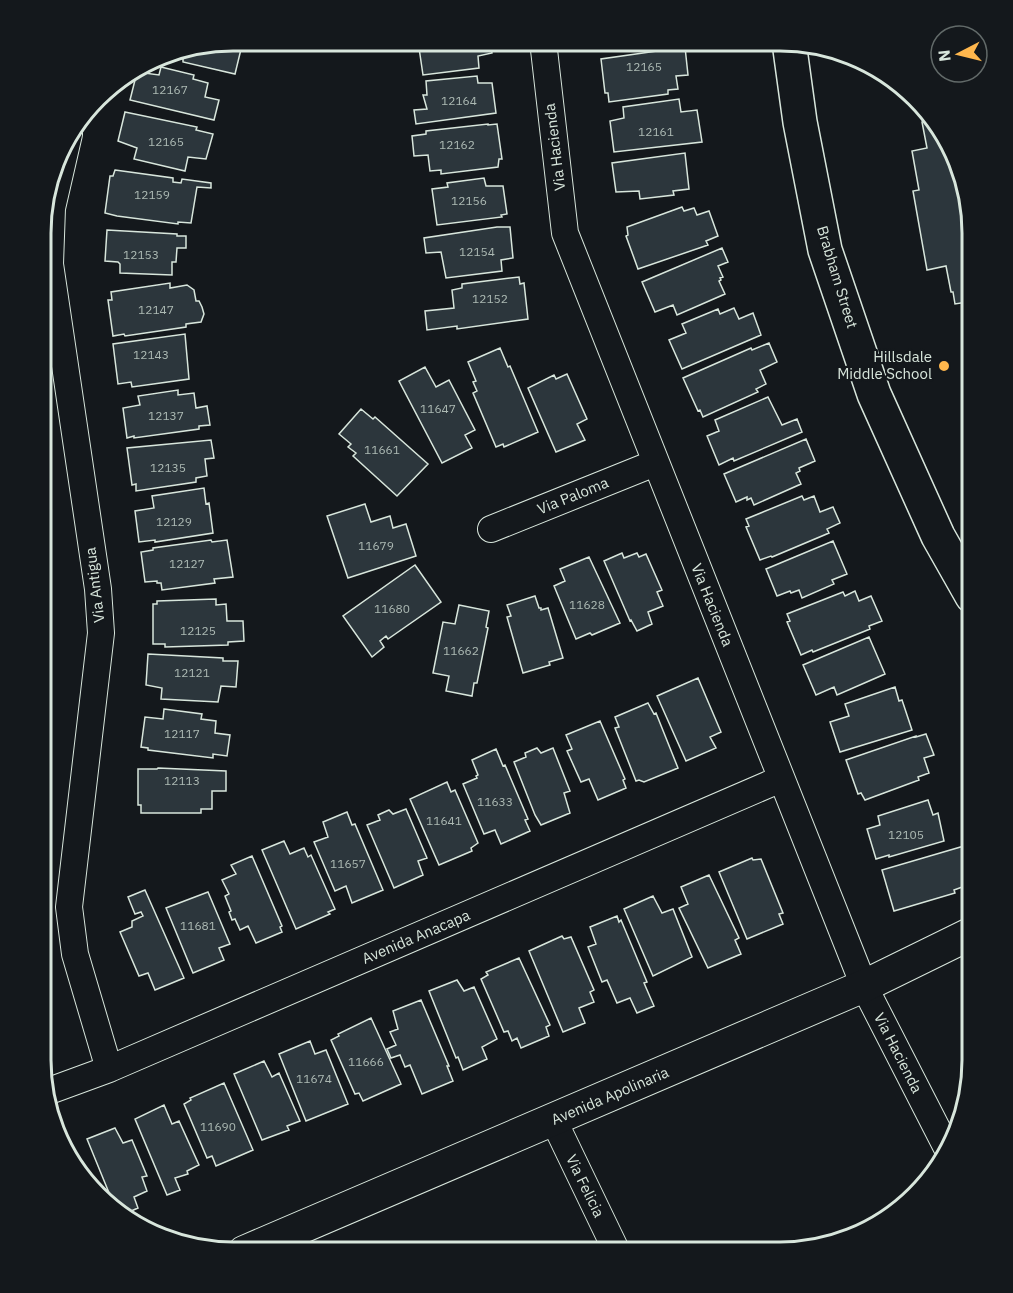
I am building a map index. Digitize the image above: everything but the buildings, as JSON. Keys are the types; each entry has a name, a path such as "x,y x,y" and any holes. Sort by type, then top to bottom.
{"main road":[{"name":"Brabham Street","path":"790,52 800,122 825,250 874,394 938,536 962,578"}],"street":[{"name":"Via Hacienda","path":"544,51 565,233 864,986 943,1140"},
{"name":"Via Antigua","path":"51,271 98,589 101,633 69,907 75,954 110,1069"},
{"name":"Via Paloma","path":"491,530 656,463"},
{"name":"Avenida Anacapa","path":"54,1089 110,1069 781,779"},
{"name":"Avenida Apolinaria","path":"268,1242 864,986 962,938"},
{"name":"Via Felicia","path":"554,1121 612,1242"}],"place":[{"name":"Hillsdale Middle School","path":"944,366"}]}
